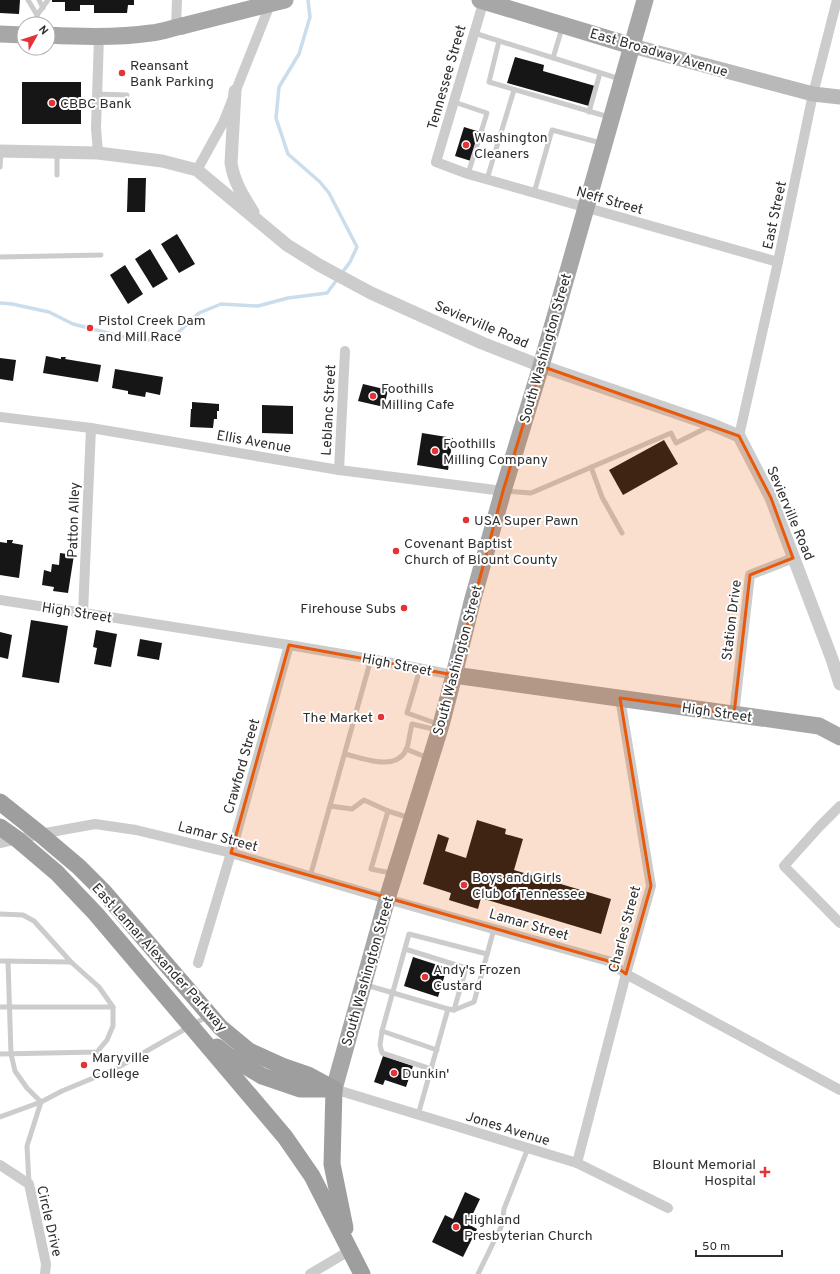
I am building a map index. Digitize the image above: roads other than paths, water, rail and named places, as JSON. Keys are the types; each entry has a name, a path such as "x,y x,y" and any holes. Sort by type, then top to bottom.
{"highway":[{"name":"East Lamar Alexander Parkway","path":"0,802 79,867 104,892 220,1027 249,1051 282,1066 308,1075 334,1090"},
{"name":"East Lamar Alexander Parkway","path":"0,827 17,839 57,873 96,914 285,1137 312,1176 362,1274"},
{"name":"East Lamar Alexander Parkway","path":"191,1026 227,1054 262,1076 300,1089 334,1090"},
{"name":"East Lamar Alexander Parkway","path":"334,1090 332,1164 349,1251"}],"main road":[{"path":"56,36 99,37 151,33 285,0"},
{"name":"East Broadway Avenue","path":"482,0 632,46 813,94 840,97"},
{"name":"South Washington Street","path":"334,1090 387,899 413,818 454,675 472,602 503,491 541,366 645,0"},
{"path":"0,34 16,35"},
{"name":"High Street","path":"454,675 819,726 840,737"}],"street":[{"path":"177,0 179,27"},
{"path":"197,170 223,123 272,0"},
{"name":"Tennessee Street","path":"436,162 474,33 482,0"},
{"name":"East Street","path":"739,436 778,262 813,94 838,0"},
{"path":"98,153 96,128 99,37"},
{"path":"235,91 232,151 233,174 240,192 261,223"},
{"name":"Sevierville Road","path":"0,151 98,153 162,161 197,170 287,245 319,265 371,293 482,343 541,366 713,425 739,436 771,498 793,558 836,657 840,684"},
{"name":"Neff Street","path":"436,162 468,174 778,262"},
{"name":"Leblanc Street","path":"339,470 345,351"},
{"name":"Ellis Avenue","path":"0,417 91,428 339,470 503,491"},
{"name":"Patton Alley","path":"83,613 91,428"},
{"name":"Station Drive","path":"734,714 750,576 793,558"},
{"name":"High Street","path":"0,600 290,645 454,675"},
{"name":"Crawford Street","path":"198,963 290,645"},
{"name":"Charles Street","path":"577,1163 626,974 651,886 620,698"},
{"path":"840,806 784,866 840,923"},
{"name":"Lamar Street","path":"0,843 95,824 136,830 231,853 310,877 608,961 626,974 840,1090"},
{"name":"Jones Avenue","path":"334,1090 577,1163 668,1208"},
{"name":"Circle Drive","path":"0,1165 29,1184 46,1264 45,1274"},
{"path":"310,1274 349,1251"}],"lane":[{"path":"28,0 37,15 48,0"},
{"path":"39,0 43,8"},
{"path":"43,0 43,8"},
{"path":"553,58 563,25"},
{"path":"474,33 622,80"},
{"path":"499,41 489,82 612,118"},
{"path":"589,112 600,74"},
{"path":"487,179 514,90"},
{"path":"97,94 127,95"},
{"path":"454,102 487,113 468,174"},
{"path":"534,193 552,130 604,144"},
{"path":"0,151 0,167"},
{"path":"57,152 57,175"},
{"path":"0,257 100,255"},
{"path":"503,491 532,493 671,433 676,443 713,425"},
{"path":"591,467 602,498 622,533"},
{"path":"310,877 371,659"},
{"path":"420,669 407,713 439,728"},
{"path":"345,754 384,763 400,759 406,749 412,724 439,728"},
{"path":"406,749 430,759"},
{"path":"330,806 352,809 364,800 413,818"},
{"path":"388,810 371,869 395,874"},
{"path":"0,914 23,915 34,921 71,962 98,987 113,1007 113,1026 107,1040 96,1052 0,1054"},
{"path":"363,984 454,1010 474,1002 494,929"},
{"path":"431,1070 382,1053 380,1045 382,1031 394,993 409,934 487,954"},
{"path":"405,950 466,968 454,1010"},
{"path":"0,961 71,962"},
{"path":"8,961 10,1054 15,1071 27,1088 41,1102"},
{"path":"0,1008 113,1007"},
{"path":"418,1115 448,1009"},
{"path":"0,1117 41,1102 62,1091 115,1069 209,1015"},
{"path":"382,1031 437,1050"},
{"path":"29,1184 27,1146 41,1102"},
{"path":"478,1274 502,1225 504,1209 528,1148"}],"waterway":[{"path":"0,303 49,312 73,324 136,340 170,340 199,313 221,304 258,306 288,298 327,293 350,262 357,247 329,193 320,182 288,154 276,118 279,87 299,54 310,17 308,0"}],"place":[{"name":"Reansant Bank Parking","path":"122,73"},
{"name":"CBBC Bank","path":"52,103"},
{"name":"Washington Cleaners","path":"466,145"},
{"name":"Pistol Creek Dam and Mill Race","path":"90,328"},
{"name":"Foothills Milling Cafe","path":"373,396"},
{"name":"Foothills Milling Company","path":"435,451"},
{"name":"USA Super Pawn","path":"466,520"},
{"name":"Covenant Baptist Church of Blount County","path":"396,551"},
{"name":"Firehouse Subs","path":"404,608"},
{"name":"The Market","path":"381,717"},
{"name":"Boys and Girls Club of Tennessee","path":"464,885"},
{"name":"Andy's Frozen Custard","path":"425,977"},
{"name":"Maryville College","path":"84,1065"},
{"name":"Dunkin'","path":"394,1073"},
{"name":"Blount Memorial Hospital","path":"765,1172"},
{"name":"Highland Presbyterian Church","path":"456,1227"}]}
